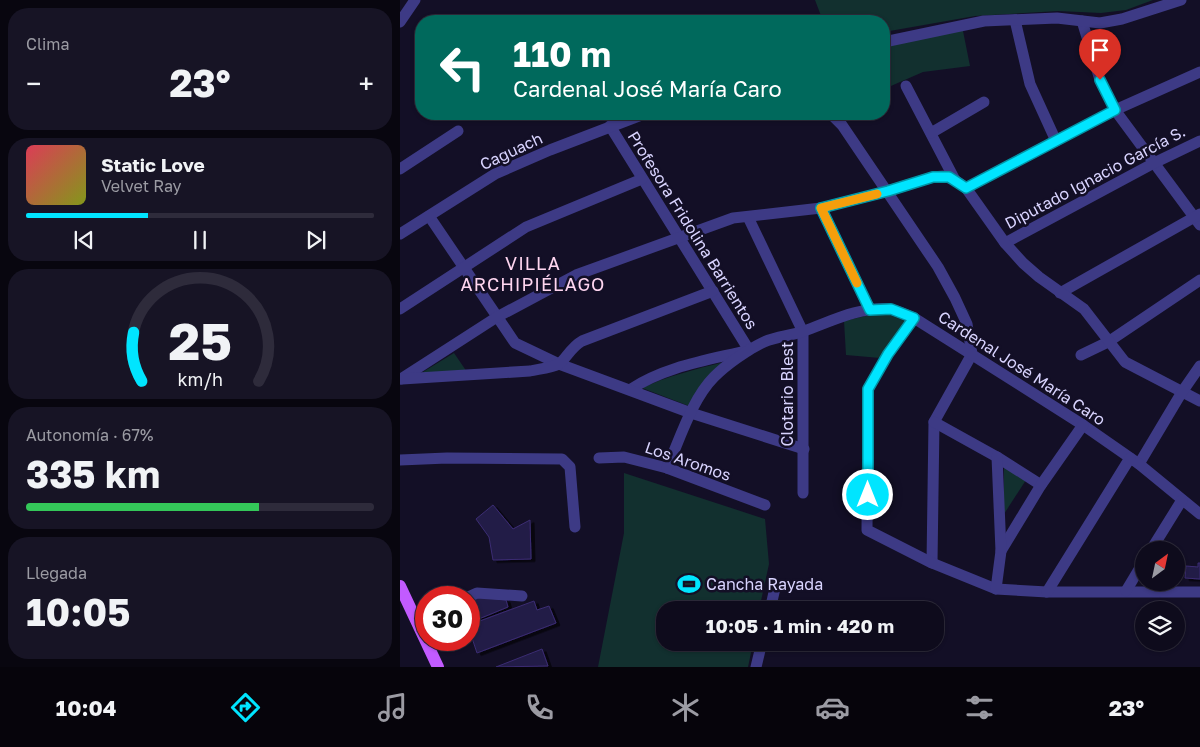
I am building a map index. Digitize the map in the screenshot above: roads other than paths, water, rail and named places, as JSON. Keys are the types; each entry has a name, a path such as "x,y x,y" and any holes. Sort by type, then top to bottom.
{"main road":[{"path":"400,586 415,607"},
{"path":"433,651 438,667"}],"street":[{"path":"400,22 415,0"},
{"path":"890,41 984,21 1057,18 1100,22 1122,19 1181,0"},
{"path":"1015,20 1030,84 1056,141"},
{"path":"1060,293 1198,219 1115,110 1100,80 1082,21"},
{"path":"966,188 1115,110 1200,72"},
{"path":"906,86 955,180"},
{"path":"931,133 984,102"},
{"name":"Caguach","path":"400,234 495,174 627,120"},
{"path":"837,120 888,191 938,267 967,324 972,354 934,422 932,563"},
{"name":"Profesora Fridolina Barrientos","path":"610,126 749,350"},
{"path":"400,169 458,131"},
{"name":"Diputado Ignacio García S.","path":"1005,243 1154,163 1200,141"},
{"path":"401,379 497,317 576,275 732,218 821,208 933,177 943,176 955,180 966,188 1005,243 1022,263 1084,310 1125,362 1200,401"},
{"path":"400,309 526,227 642,179"},
{"path":"821,208 870,310"},
{"path":"429,216 515,344 559,364 631,389 691,413 804,449"},
{"name":"Clotario Blest","path":"748,217 803,332 803,493"},
{"path":"1082,355 1108,342 1200,280"},
{"path":"401,379 530,371 559,364 572,348 582,341 713,291"},
{"name":"Cardenal José María Caro","path":"667,468 691,413 705,388 715,376 749,350 765,341 803,332 839,317 870,310 891,309 914,318 1082,425 1135,461 1200,514"},
{"path":"914,318 888,354 868,389 867,530 932,563 996,589 1048,592 1200,592"},
{"path":"631,389 646,379 684,366 749,350"},
{"path":"1048,592 1200,366"},
{"path":"934,422 1041,485"},
{"path":"1001,551 1041,485 1082,425"},
{"name":"Los Aromos","path":"599,458 624,456 667,468 765,505"},
{"path":"400,460 447,458 562,459 570,467 576,527"},
{"path":"996,589 1001,551 997,458"},
{"path":"1157,541 1182,500"},
{"path":"1126,591 1135,576"},
{"path":"772,601 775,588"},
{"path":"480,593 522,596"},
{"path":"756,667 760,651"}],"place":[{"name":"Cancha Rayada","path":"689,584"}],"district":[{"name":"VILLA ARCHIPIÉLAGO","path":"533,274"}]}
